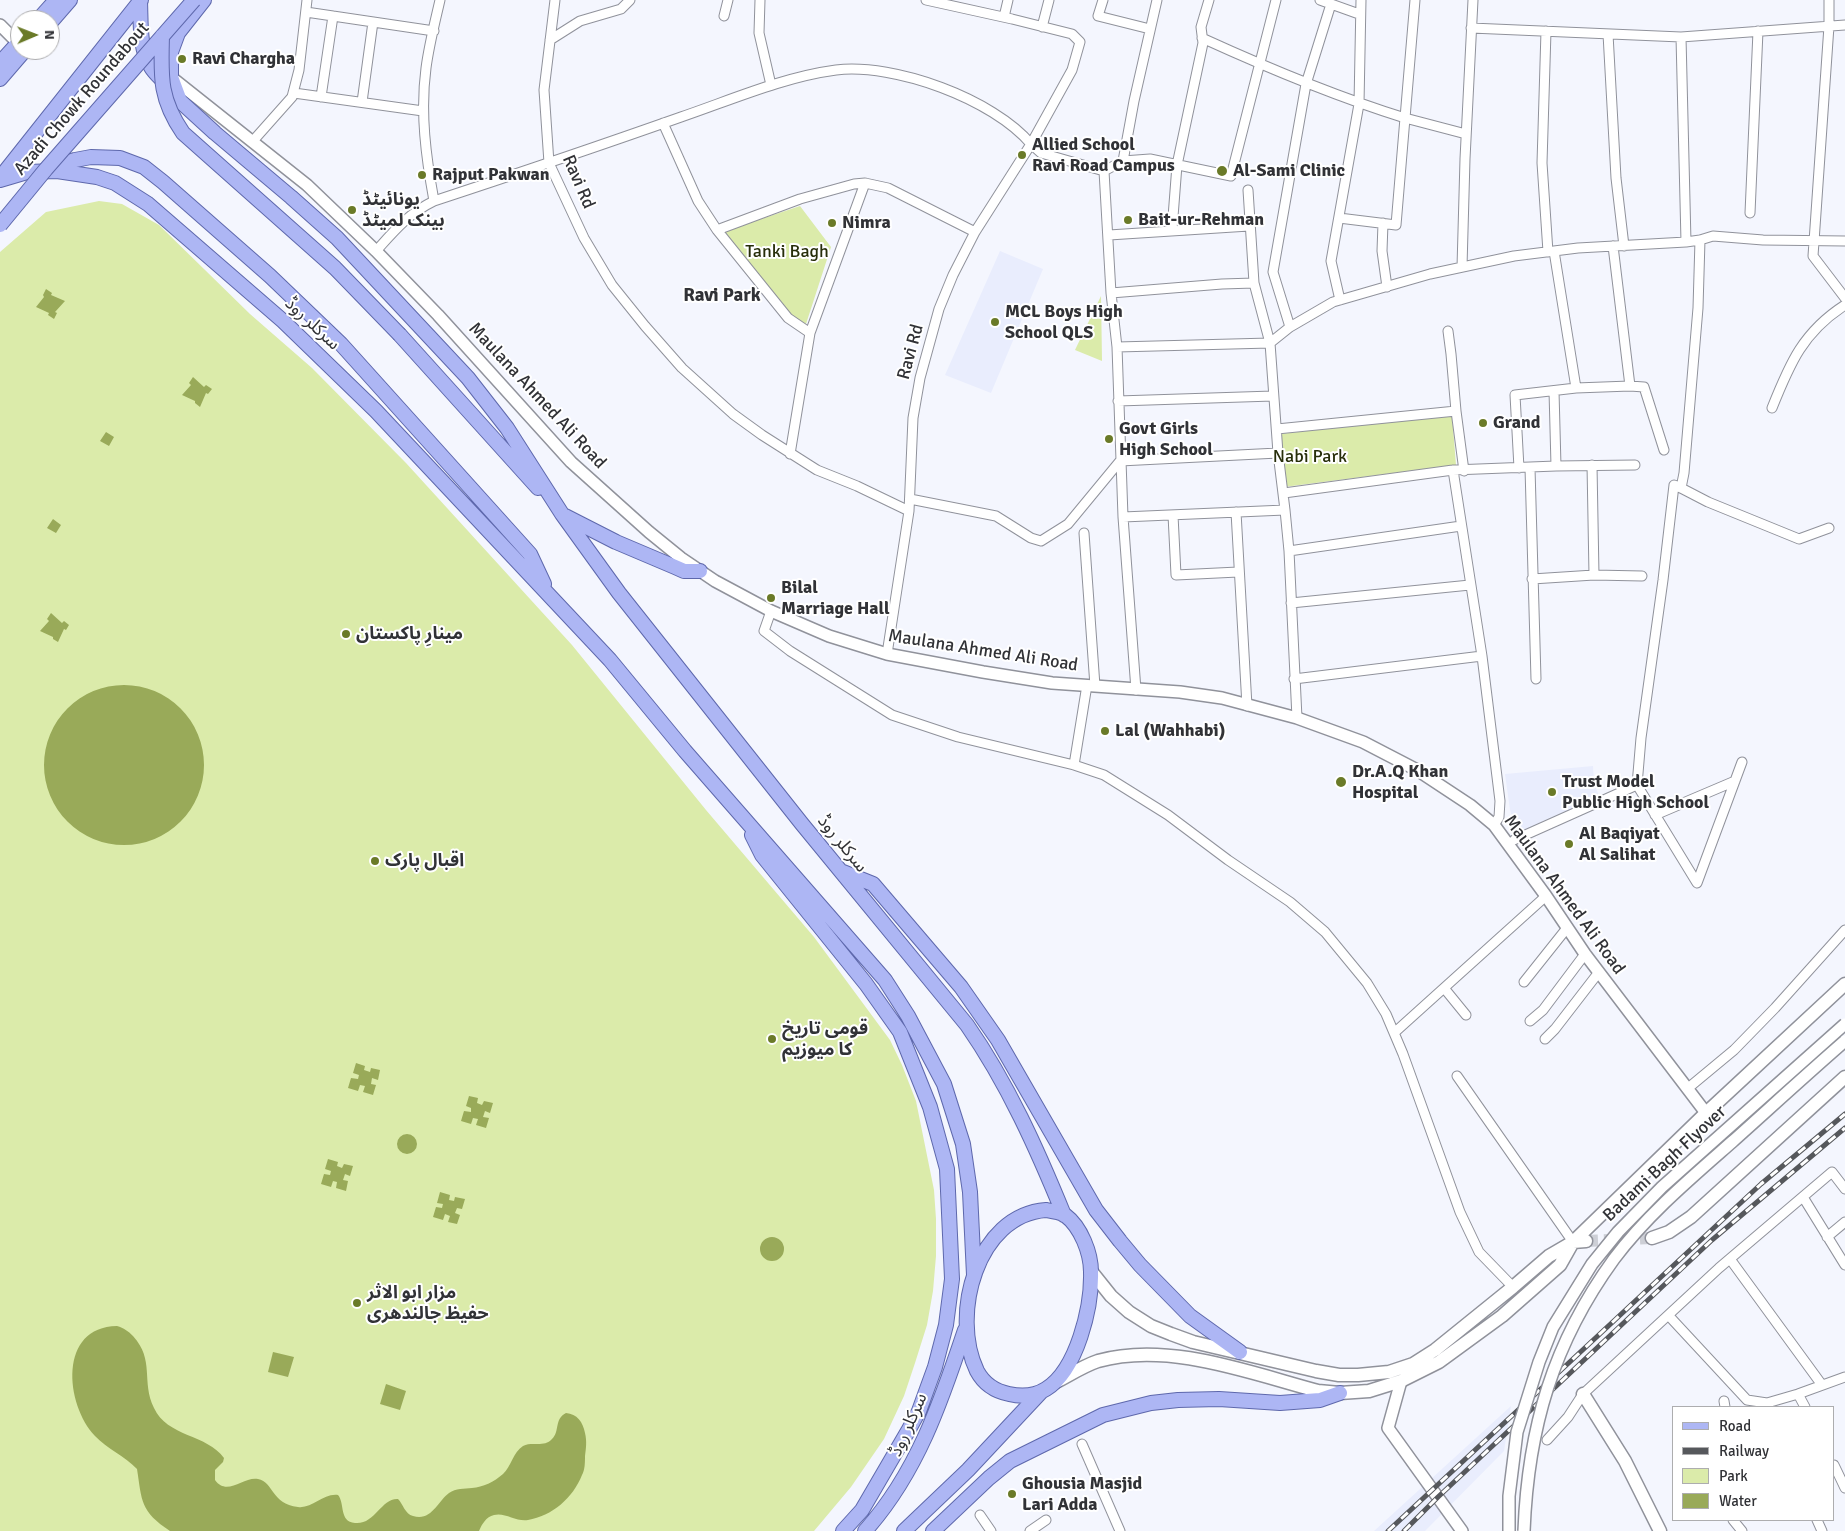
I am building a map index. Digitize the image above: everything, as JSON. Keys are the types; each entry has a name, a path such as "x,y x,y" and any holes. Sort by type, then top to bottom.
{"main road":[{"path":"47,10 56,0"},
{"path":"60,12 70,0"},
{"name":"Azadi Chowk Roundabout","path":"0,225 46,169 194,0"},
{"name":"سرکلر روڈ","path":"204,0 178,33 171,52 171,77 180,101 337,238 468,378 507,428 562,514 618,593 840,871 942,994 989,1058 1019,1114 1064,1215"},
{"path":"140,1 141,36 145,55 152,69 176,94"},
{"path":"0,179 140,1"},
{"name":"سرکلر روڈ","path":"162,36 162,77 165,98 183,133 335,268 400,335 562,514"},
{"path":"0,63 10,54"},
{"path":"0,79 12,60"},
{"name":"سرکلر روڈ","path":"46,169 91,157 120,158 144,167 270,276 334,337 530,554 549,595"},
{"name":"سرکلر روڈ","path":"0,179 27,172 57,171 96,176 115,183 148,204 283,321 355,390 610,660 685,751 885,980 908,1016 944,1084 963,1144 970,1192 974,1275"},
{"path":"562,514 616,542 684,571 700,571"},
{"path":"743,816 762,854 866,984 900,1032 930,1107 947,1169 952,1280 946,1325 935,1367 919,1411 908,1431 862,1510 843,1531"},
{"path":"840,871 873,884 961,987 998,1040 1096,1210 1120,1240 1147,1272 1190,1316 1240,1352"},
{"path":"1091,1271 1111,1296 1129,1312 1151,1326 1193,1342 1339,1375 1376,1374 1413,1364 1435,1350 1514,1287 1549,1256 1572,1242 1706,1113 1845,984"},
{"path":"1652,1238 1669,1232 1691,1217 1845,1077"},
{"path":"1041,1392 1027,1396 1017,1396 988,1386 974,1364 966,1324 967,1308 974,1275 996,1234 1014,1219 1035,1211 1046,1210 1064,1215 1079,1231 1084,1242 1091,1271 1088,1304 1081,1334 1071,1358 1054,1383"},
{"path":"1572,1242 1586,1241"},
{"path":"904,1531 968,1470 1041,1392 1054,1383 1096,1362 1130,1355 1178,1356 1318,1391 1340,1393 1370,1391 1401,1382 1439,1362 1502,1316 1560,1265 1572,1242"},
{"name":"سرکلر روڈ","path":"865,1531 907,1474 940,1403 966,1324"},
{"path":"933,1531 989,1478 1010,1461 1102,1415 1151,1403 1178,1400 1219,1398 1280,1403 1320,1400 1340,1393"},
{"path":"1583,1394 1625,1461 1660,1531"}],"street":[{"path":"252,142 294,93 299,70 308,0"},
{"path":"434,202 425,148 423,111 426,68 440,0"},
{"name":"Ravi Rd","path":"554,0 544,90 549,163 584,238 612,285 682,368 733,414 790,454 817,470 857,486 909,511 913,418 920,378 939,309 953,275 975,232 1032,144 1072,70 1080,42 1072,34 1042,27"},
{"path":"550,40 580,21 621,9 630,0"},
{"path":"724,16 728,0"},
{"path":"760,0 758,32 771,85"},
{"path":"926,0 1042,27 1049,0"},
{"path":"1004,17 1008,0"},
{"path":"1103,0 1098,16 1150,29"},
{"path":"1123,162 1134,101 1157,0"},
{"path":"1172,230 1176,165 1203,43 1201,27 1209,0"},
{"path":"376,251 405,219 421,207 771,85 836,70 865,69 890,72 957,93 994,113 1020,131 1041,153 1104,171 1123,162 1150,159 1230,176 1276,0"},
{"path":"1320,0 1359,14"},
{"path":"1340,300 1331,261 1359,104 1360,0"},
{"path":"1339,218 1396,225 1415,0"},
{"path":"1462,267 1473,0"},
{"path":"1829,0 1829,26 1813,256 1845,298"},
{"path":"1290,326 1273,272 1306,84 1331,4"},
{"path":"306,12 434,31"},
{"path":"321,97 333,16"},
{"path":"362,102 373,22"},
{"path":"0,25 10,35"},
{"path":"1471,28 1681,37 1845,25"},
{"path":"1546,31 1542,163 1551,251 1576,388"},
{"path":"1750,212 1758,31"},
{"path":"1608,34 1616,178 1624,246"},
{"path":"1681,37 1686,242"},
{"path":"1202,38 1306,84 1359,104 1466,134"},
{"name":"Maulana Ahmed Ali Road","path":"171,77 307,185 376,251 571,462 649,532 700,571 770,612 829,636 887,654 1052,683 1180,692 1222,698 1297,718 1363,742 1417,770 1470,805 1494,825 1546,896 1585,954 1706,1113"},
{"path":"294,93 423,111"},
{"path":"663,124 698,201 716,230 788,318 810,333"},
{"path":"1104,171 1111,293 1117,347 1123,517 1136,690"},
{"path":"716,230 800,199 854,184 865,183 888,188 975,232"},
{"path":"790,454 810,333 865,183"},
{"path":"1248,190 1254,283 1270,343 1278,453 1284,493 1289,551 1297,718"},
{"path":"1383,223 1382,252 1387,287"},
{"path":"1109,235 1249,226"},
{"path":"1117,347 1270,343 1290,326 1333,302 1430,274 1514,256 1551,251 1686,242 1713,236 1763,240 1845,241"},
{"path":"1682,488 1694,354 1700,240"},
{"path":"1613,246 1630,386"},
{"path":"1111,293 1254,283"},
{"path":"1772,408 1801,345 1828,316 1845,305"},
{"path":"1448,331 1464,471"},
{"path":"468,378 483,365"},
{"path":"1519,468 1515,396 1576,388 1644,387 1664,450"},
{"path":"1554,391 1556,466"},
{"path":"1118,401 1273,396"},
{"path":"1277,429 1456,411"},
{"path":"910,499 996,516 1031,538 1041,540 1068,524 1120,461 1278,453"},
{"path":"1592,465 1594,575"},
{"path":"1284,493 1453,470 1635,465"},
{"path":"1530,468 1536,679"},
{"path":"1453,470 1482,656 1500,801 1500,817 1494,825"},
{"path":"1742,762 1697,883 1637,785 1674,485 1708,502 1799,539 1830,528"},
{"path":"1123,517 1285,510"},
{"path":"887,654 909,511"},
{"path":"1236,512 1247,706"},
{"path":"1173,516 1176,576 1238,572"},
{"path":"1289,551 1461,526"},
{"path":"1074,765 1091,686 1084,533"},
{"path":"1532,579 1594,575 1642,576"},
{"path":"1291,604 1470,585"},
{"path":"770,612 764,631 790,651 892,715 958,737 1074,765 1104,775 1168,815 1228,860 1290,902 1325,932 1367,983 1386,1014 1437,1144 1460,1212 1479,1252 1514,1287"},
{"path":"1294,679 1482,656"},
{"path":"1656,815 1735,781"},
{"path":"1514,840 1637,785"},
{"path":"1394,1033 1546,896"},
{"path":"1524,982 1567,928"},
{"path":"1687,1089 1734,1050 1775,1008 1845,930"},
{"path":"1530,1021 1543,1010 1585,954"},
{"path":"1545,1039 1555,1029 1599,972"},
{"path":"1444,988 1466,1015"},
{"name":"Badami Bagh Flyover","path":"1509,1531 1509,1496 1517,1432 1539,1362 1554,1327 1592,1264 1618,1232 1662,1187 1845,1024"},
{"name":"Badami Bagh Flyover","path":"1524,1531 1527,1480 1533,1439 1544,1398 1561,1350 1594,1288 1616,1257 1674,1194 1845,1041"},
{"path":"1457,1076 1572,1242"},
{"path":"1547,1440 1568,1417 1583,1394 1730,1259 1802,1197 1832,1172 1845,1189"},
{"path":"1802,1197 1845,1265"},
{"path":"1827,1237 1845,1222"},
{"path":"1730,1259 1822,1385"},
{"path":"1669,1316 1747,1400 1762,1405 1845,1377"},
{"path":"1401,1382 1388,1428 1462,1531"},
{"path":"1798,1394 1804,1406"},
{"path":"1082,1444 1120,1531"},
{"path":"1835,1467 1845,1488"},
{"path":"980,1515 991,1531"},
{"path":"1030,1531 1046,1520"}],"shaded area":[{"name":"MCL Boys High School QLS","path":"1000,251 1043,269 991,393 945,375"},
{"name":"Trust Model Public High School","path":"1593,766 1594,783 1601,801 1517,836 1510,810 1505,774"},
{"path":"1511,1406 1504,1451 1425,1531 1374,1531"}],"green space":[{"name":"اقبال پارک","path":"99,201 122,204 159,225 250,314 312,368 406,463 572,645 706,810 814,937 890,1040 916,1101 934,1190 936,1256 933,1291 927,1325 915,1363 904,1396 884,1439 851,1487 814,1531 0,1531 0,252 46,212"},
{"name":"Tanki Bagh","path":"800,206 831,247 806,324 789,314 722,232"},
{"path":"1101,296 1102,360 1102,361 1075,350"},
{"name":"Nabi Park","path":"1452,415 1456,465 1284,487 1280,434"}],"water":[{"path":"46,289 52,293 51,295 65,301 55,312 57,313 54,319 48,315 49,313 36,307 44,297"},
{"path":"193,377 204,387 206,385 212,389 208,394 206,393 200,407 195,401 182,395 191,385 189,383"},
{"path":"106,432 114,437 109,446 100,441"},
{"path":"53,519 61,525 56,533 47,528"},
{"path":"51,613 62,623 64,621 69,625 66,630 64,629 58,642 53,637 40,631 49,621 47,619"},
{"path":"124,685 155,691 175,703 186,714 198,734 204,765 198,796 186,816 175,827 155,839 124,845 93,839 73,827 62,816 50,796 44,765 50,734 62,714 73,703 93,691"},
{"path":"356,1063 365,1066 364,1070 370,1072 371,1068 380,1070 378,1080 372,1078 371,1084 376,1085 373,1095 363,1092 365,1086 360,1085 358,1091 348,1088 351,1078 358,1079 359,1075 353,1073"},
{"path":"469,1096 478,1098 477,1103 482,1105 484,1101 493,1103 490,1113 485,1111 483,1117 489,1118 486,1128 476,1125 478,1119 473,1118 471,1124 461,1121 464,1111 471,1112 471,1108 466,1106"},
{"path":"407,1134 414,1137 417,1144 414,1151 407,1154 400,1151 397,1144 400,1137"},
{"path":"328,1159 338,1162 337,1166 342,1168 344,1164 353,1166 350,1176 345,1174 343,1180 348,1181 346,1191 336,1188 337,1182 333,1181 331,1187 321,1184 324,1174 330,1175 331,1171 325,1169"},
{"path":"440,1192 450,1195 449,1200 454,1201 455,1197 465,1199 462,1209 457,1208 455,1213 460,1215 457,1224 448,1222 450,1216 445,1214 443,1220 433,1217 436,1207 442,1208 443,1204 437,1203"},
{"path":"772,1237 781,1240 784,1249 781,1258 772,1261 763,1258 760,1249 763,1240"},
{"path":"117,1326 133,1336 140,1345 146,1362 150,1398 160,1417 168,1425 208,1444 224,1458 223,1462 215,1470 215,1480 225,1487 247,1480 258,1479 267,1484 283,1502 298,1507 308,1506 327,1496 338,1495 344,1516 350,1522 355,1523 362,1523 368,1520 387,1503 398,1499 410,1515 425,1516 434,1510 452,1491 480,1487 500,1477 523,1446 549,1442 556,1432 560,1418 566,1413 576,1417 584,1429 586,1445 584,1471 573,1491 561,1505 545,1515 528,1520 519,1520 498,1514 489,1517 479,1531 170,1531 153,1517 144,1504 137,1469 95,1436 85,1422 77,1405 73,1387 73,1369 76,1353 84,1339 98,1330"},
{"path":"273,1352 294,1357 288,1377 268,1372"},
{"path":"386,1384 406,1391 400,1410 380,1404"}],"tunnel":[{"path":"1586,1241 1652,1238"}],"railway":[{"path":"1388,1531 1761,1184 1845,1114"},
{"path":"1404,1531 1712,1240 1845,1128"}],"place":[{"name":"Ravi Chargha","path":"182,59"},
{"name":"Allied School Ravi Road Campus","path":"1022,155"},
{"name":"Al-Sami Clinic","path":"1222,171"},
{"name":"Rajput Pakwan","path":"422,175"},
{"name":"یونائیٹڈ بینک لمیٹڈ","path":"352,210"},
{"name":"Bait-ur-Rehman","path":"1128,220"},
{"name":"Nimra","path":"832,223"},
{"name":"MCL Boys High School QLS","path":"995,322"},
{"name":"Grand","path":"1483,423"},
{"name":"Govt Girls High School","path":"1109,439"},
{"name":"Bilal Marriage Hall","path":"771,598"},
{"name":"مینارِ پاکستان","path":"346,634"},
{"name":"Lal (Wahhabi)","path":"1105,731"},
{"name":"Dr.A.Q Khan Hospital","path":"1341,782"},
{"name":"Trust Model Public High School","path":"1552,792"},
{"name":"Al Baqiyat Al Salihat","path":"1569,844"},
{"name":"اقبال پارک","path":"375,861"},
{"name":"قومی تاریخ کا میوزیم","path":"772,1039"},
{"name":"مزار ابو الاثر حفیظ جالندھری","path":"357,1303"},
{"name":"Ghousia Masjid Lari Adda","path":"1012,1494"}],"district":[{"name":"Ravi Park","path":"722,296"}]}
